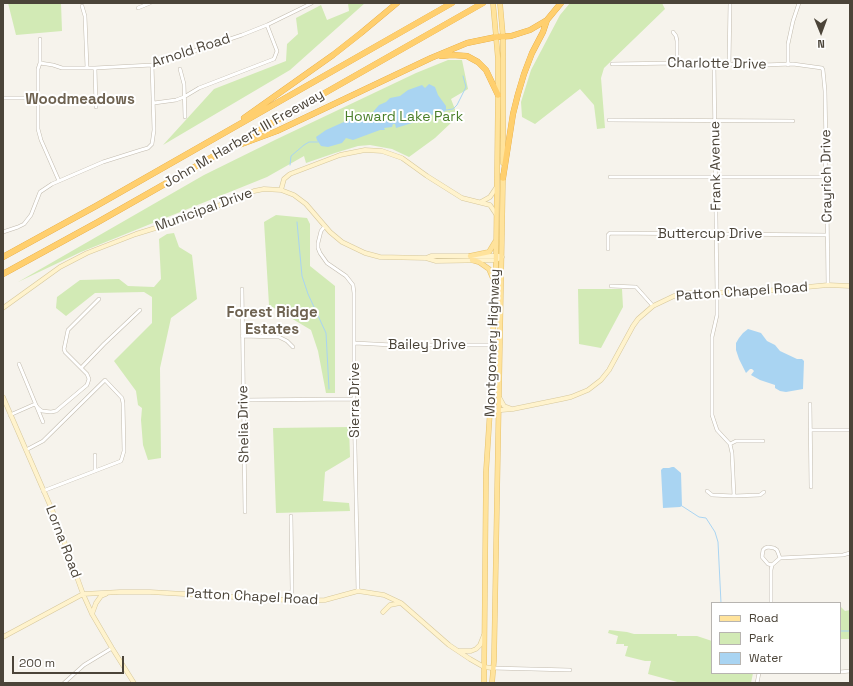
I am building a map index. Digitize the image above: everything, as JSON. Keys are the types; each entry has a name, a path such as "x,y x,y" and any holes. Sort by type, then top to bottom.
{"highway":[{"path":"216,137 333,54 397,3"},
{"name":"John M. Harbert III Freeway","path":"3,257 96,206 452,3"},
{"name":"John M. Harbert III Freeway","path":"3,274 224,151 483,3"},
{"path":"224,151 278,131 431,58 467,43 496,37 511,36 535,27 547,20 562,3"},
{"path":"503,178 513,114 518,94 532,52 543,32 547,20"},
{"path":"431,58 452,54 467,56 478,62 486,70 498,95"}],"main road":[{"name":"Montgomery Highway","path":"484,683 486,472 496,258 498,95 493,3"},
{"name":"Montgomery Highway","path":"492,683 492,668 494,660 504,103 503,36 500,3"},
{"path":"471,258 489,252 496,239"},
{"path":"471,258 489,269 495,284"}],"street":[{"path":"138,8 150,3"},
{"path":"729,64 730,3"},
{"path":"788,65 788,44 799,3"},
{"name":"Arnold Road","path":"40,63 62,68 152,65 242,35 267,25 310,4"},
{"path":"82,6 85,16 87,68"},
{"path":"154,103 176,100 199,88 274,59 277,55 277,51 267,25"},
{"path":"673,32 676,36 677,42 676,63"},
{"path":"40,39 40,63 38,69 40,134 59,181"},
{"name":"Charlotte Drive","path":"612,64 676,63 802,65 822,68"},
{"name":"Frank Avenue","path":"714,64 717,316 712,337 712,415 717,430 730,444"},
{"path":"3,232 24,224 31,215 40,192 59,181 103,162 148,148 152,144 154,137 154,103 152,65"},
{"path":"95,68 96,108"},
{"name":"Crayrich Drive","path":"822,68 825,91 825,177 828,235 828,285"},
{"path":"180,69 184,84 185,117"},
{"path":"3,98 38,98"},
{"path":"609,120 794,121"},
{"path":"281,190 284,179 290,174 340,155 365,150 382,151 402,158 462,198 492,206 496,214"},
{"path":"610,177 825,177"},
{"path":"481,202 490,197 496,188"},
{"name":"Municipal Drive","path":"3,308 60,267 87,253 136,234 188,218 254,191 272,189 281,190 294,195 306,204 325,226 342,242 365,253 380,257 426,258 436,260 502,257"},
{"name":"Sierra Drive","path":"325,226 321,232 318,243 320,253 327,263 346,276 353,285 358,591"},
{"name":"Buttercup Drive","path":"608,249 608,235 610,233 828,235"},
{"name":"Patton Chapel Road","path":"490,411 513,409 571,397 588,390 609,370 638,319 653,306 667,298 680,294 754,292 828,285 850,286"},
{"path":"611,286 636,286 653,306"},
{"name":"Shelia Drive","path":"242,290 245,512"},
{"path":"35,404 42,411 56,411 87,384 89,379 81,368 65,352 64,348 68,330 99,299"},
{"path":"81,368 140,310"},
{"path":"242,336 279,337 287,341 293,347"},
{"name":"Bailey Drive","path":"355,343 392,345 492,345 499,342"},
{"path":"19,364 43,422"},
{"path":"26,450 43,441 106,380 122,398 123,455 121,461 43,491"},
{"path":"498,396 504,406 513,409"},
{"name":"Lorna Road","path":"3,397 56,519 83,594 92,614 134,683"},
{"path":"243,400 354,399"},
{"path":"10,415 35,404"},
{"path":"810,404 811,487"},
{"path":"811,430 850,430"},
{"path":"734,496 732,453 730,444 736,442 763,441"},
{"path":"95,455 95,471"},
{"path":"707,491 712,495 734,496 760,495 764,492"},
{"path":"290,516 291,600"},
{"path":"772,565 768,564 762,557 763,550 765,548 774,548 777,550 780,558"},
{"path":"771,602 772,565 780,558 843,555 850,553"},
{"name":"Patton Chapel Road","path":"83,594 108,592 150,592 291,600 325,600 358,591 384,595 401,603 457,650 470,659 484,667 492,668"},
{"path":"92,614 96,603 101,596 108,592"},
{"path":"3,637 83,594"},
{"path":"383,612 390,605 401,603"},
{"path":"457,650 464,652 476,649 480,645 484,635"},
{"path":"64,683 84,665 112,648"},
{"path":"492,668 570,670"}],"green space":[{"path":"8,3 61,3 62,31 16,35"},
{"path":"348,3 365,3 290,70 163,145 214,89 286,61 287,44 298,34 296,18 321,5 327,20 349,11"},
{"path":"570,3 662,3 665,9 604,68 601,78 605,128 597,129 594,105 580,89 535,124 522,117 521,102 531,70 560,15"},
{"name":"Howard Lake Park","path":"448,60 462,60 468,89 451,99 456,112 453,121 435,138 409,157 392,149 370,145 358,146 306,163 304,156 267,177 81,252 18,282 204,175 416,73"},
{"path":"276,215 307,218 310,224 310,266 335,286 335,393 326,393 318,351 311,330 269,305 264,222"},
{"path":"174,233 179,247 192,255 197,299 171,318 160,368 161,458 148,460 143,445 141,420 142,408 138,405 136,391 114,361 152,323 152,297 144,292 95,293 66,316 56,308 57,297 80,280 119,279 128,286 154,287 161,279 159,239 167,234"},
{"path":"578,289 622,289 623,307 601,348 579,344"},
{"path":"349,427 350,457 325,472 323,501 349,503 350,511 276,513 273,428"},
{"path":"841,607 845,611 850,610 850,639 841,639"},
{"path":"609,630 634,634 677,634 677,636 697,636 711,641 711,674 753,674 751,683 681,683 648,674 651,661 625,656 628,646 624,646 624,644 616,644 618,636 608,633"}],"water":[{"path":"429,84 435,87 438,95 446,106 446,110 443,113 424,116 412,123 396,128 395,124 393,124 392,127 384,128 385,130 380,130 353,140 346,138 342,143 328,147 321,146 317,140 316,137 326,130 366,112 373,112 379,105 386,102 390,98 400,96 408,90 422,85 425,88"},
{"path":"748,329 761,333 767,341 775,345 780,351 804,361 803,389 786,392 780,391 775,388 775,385 751,375 754,371 752,369 746,373 736,350 736,343"},
{"path":"672,467 681,473 682,506 663,508 661,470 663,468"}],"waterway":[{"path":"446,110 453,109 457,105 466,87 463,76"},
{"path":"290,165 291,156 304,145 309,142 318,142"},
{"path":"297,222 302,276 308,294 326,333 329,389"},
{"path":"682,506 699,517 706,518 715,532 718,542 721,602"},
{"path":"841,631 850,631"}],"district":[{"name":"Woodmeadows","path":"80,100"},
{"name":"Forest Ridge Estates","path":"272,322"}]}
